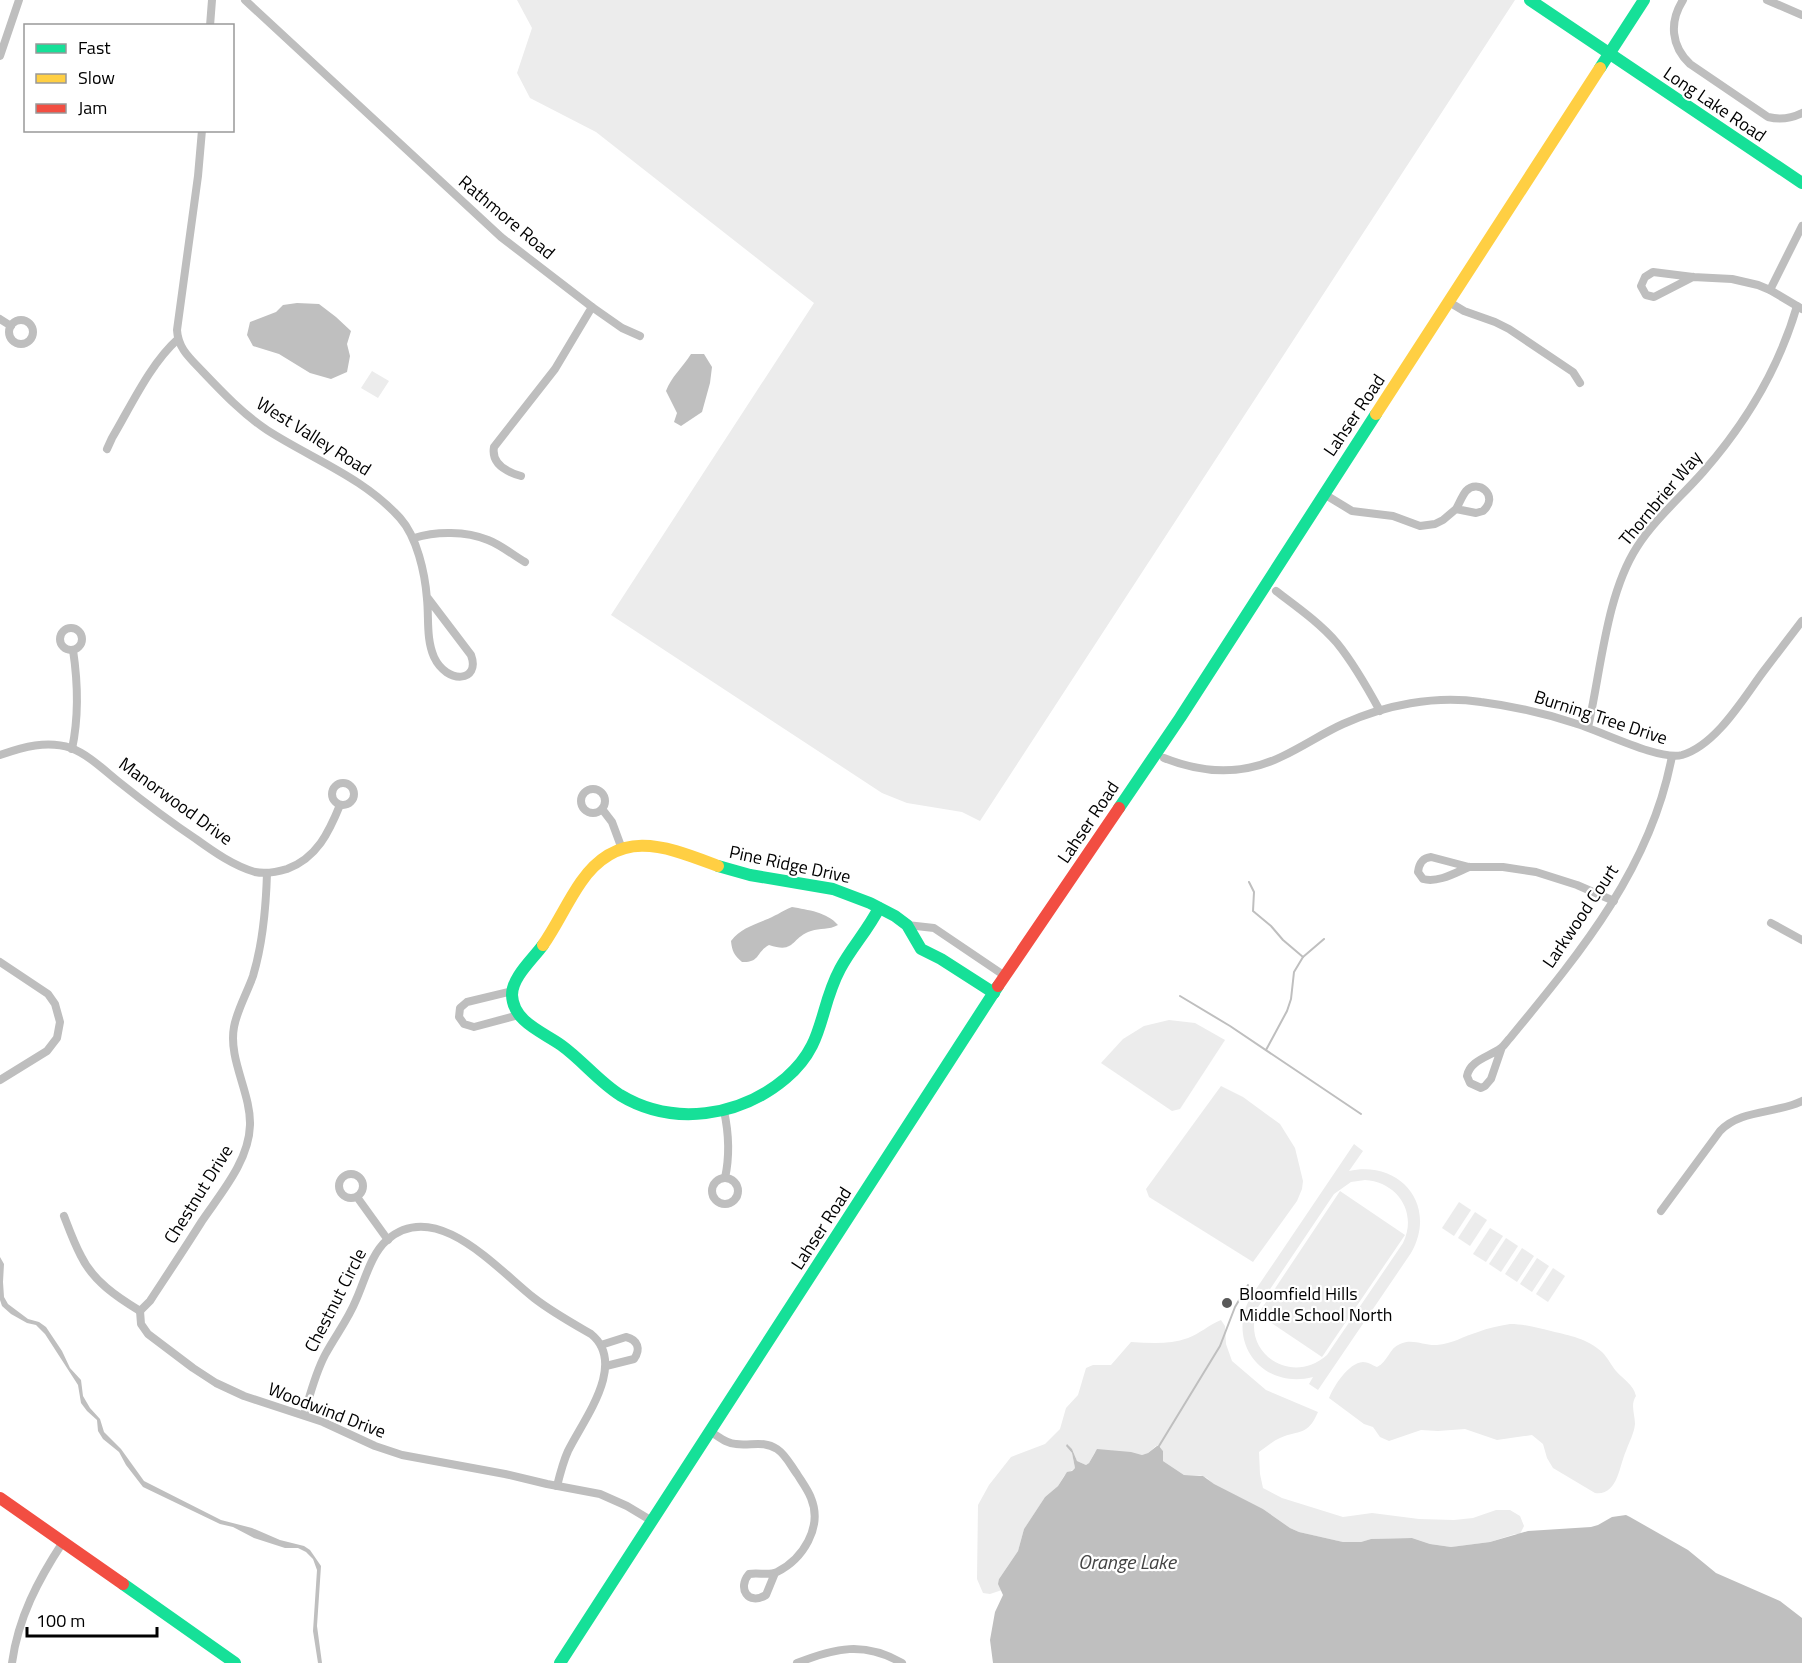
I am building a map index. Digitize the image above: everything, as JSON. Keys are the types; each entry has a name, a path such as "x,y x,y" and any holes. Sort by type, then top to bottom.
{"street":[{"path":"0,56 19,0"},
{"path":"210,24 212,0"},
{"name":"Rathmore Road","path":"245,0 501,237 592,307 639,336"},
{"name":"Long Lake Road","path":"1530,0 1802,183"},
{"name":"Lahser Road","path":"560,1663 1005,976 1161,747 1644,0"},
{"path":"1683,0 1673,24 1677,48 1682,57 1768,117 1793,118 1802,113"},
{"path":"1767,0 1802,15"},
{"path":"107,449 155,366 167,349 178,339 177,330 202,132"},
{"path":"1770,290 1802,226"},
{"path":"1693,277 1654,297 1646,295 1641,289 1642,280 1653,272 1732,279 1770,290 1800,308"},
{"path":"1449,302 1464,311 1509,329 1573,372 1580,383"},
{"path":"521,476 507,472 499,465 494,455 494,447 555,369 592,307"},
{"name":"Thornbrier Way","path":"1588,727 1612,612 1618,588 1628,564 1647,534 1704,471 1746,417 1773,369 1800,308"},
{"path":"0,319 11,326"},
{"name":"West Valley Road","path":"178,339 188,357 250,417 364,487 408,527 414,538 427,597 429,639 434,658 450,675 458,677 466,675 473,666 471,655 427,597"},
{"path":"1324,494 1352,511 1393,516 1420,526 1435,524 1456,509"},
{"path":"414,538 423,535 472,535 493,542 525,562"},
{"path":"1276,591 1320,626 1336,642 1360,675 1380,711"},
{"name":"Burning Tree Drive","path":"1164,758 1215,771 1251,769 1284,756 1343,724 1380,711 1437,700 1461,700 1523,709 1588,727 1661,755 1685,754 1699,747 1717,731 1802,621"},
{"path":"72,748 76,729 78,693 73,650"},
{"name":"Manorwood Drive","path":"0,755 36,745 72,748 88,757 158,813 205,845 240,866 255,872 267,873"},
{"name":"Larkwood Court","path":"1502,1047 1472,1065 1467,1076 1470,1083 1481,1088 1488,1084 1502,1047 1568,967 1596,930 1614,901 1646,837 1664,788 1672,756"},
{"path":"267,873 293,867 313,853 331,828 340,805"},
{"path":"602,809 612,822 622,849"},
{"name":"Pine Ridge Drive","path":"513,991 517,979 552,932 587,873 602,859 622,849 645,845 663,846 732,871 836,890 879,908 907,925 934,928 1005,976"},
{"path":"1469,867 1449,876 1431,880 1423,879 1418,872 1421,861 1431,856 1469,867 1520,868 1577,885 1614,901"},
{"name":"Chestnut Drive","path":"140,1311 150,1301 236,1169 248,1144 249,1107 234,1047 233,1031 261,946 267,873"},
{"path":"519,1015 474,1027 464,1024 459,1017 460,1008 467,1002 513,991 513,1002 519,1015 571,1054 609,1087 638,1105 676,1114 694,1115 724,1111 765,1095 788,1077 802,1061 818,1036 833,984 841,968 879,908"},
{"path":"1771,923 1802,940"},
{"name":"Pine Ridge Drive","path":"907,925 920,948 994,993"},
{"path":"0,962 48,994 58,1011 60,1025 57,1038 48,1051 0,1080"},
{"path":"1661,1211 1720,1131 1731,1122 1746,1116 1782,1109 1802,1101"},
{"path":"724,1111 729,1145 725,1178"},
{"path":"357,1197 388,1240"},
{"path":"64,1216 80,1256 91,1272 112,1292 140,1311"},
{"name":"Chestnut Circle","path":"304,1415 324,1358 351,1312 376,1254 388,1240 404,1230 419,1226 447,1232 480,1253 537,1300 591,1334 601,1345"},
{"name":"Woodwind Drive","path":"140,1311 141,1324 146,1332 193,1368 216,1383 243,1396 323,1422 375,1446 402,1455 606,1496 652,1521"},
{"path":"557,1486 565,1458 594,1403 606,1366 601,1345 626,1336 638,1345 638,1353 634,1359 606,1366"},
{"path":"711,1432 729,1443 759,1443 774,1448 785,1458 811,1497 815,1515 809,1540 799,1554 775,1573"},
{"path":"0,1498 235,1663"},
{"path":"12,1663 15,1641 26,1608 63,1542"},
{"path":"797,1663 825,1652 852,1648 882,1653 902,1663"}],"shaded area":[{"path":"517,0 1515,0 980,821 962,812 907,803 882,793 611,615 814,303 596,132 530,98 517,73 532,28"},
{"path":"372,371 389,381 378,398 361,388"},
{"path":"1169,1020 1195,1023 1225,1040 1180,1109 1172,1111 1101,1063 1123,1039 1144,1026"},
{"path":"1221,1086 1243,1097 1280,1124 1295,1148 1303,1181 1297,1201 1253,1262 1149,1197 1146,1189"},
{"path":"1354,1144 1363,1151 1349,1171 1368,1169 1384,1173 1399,1180 1410,1190 1417,1204 1420,1219 1418,1236 1411,1253 1318,1390 1309,1384 1313,1377 1295,1379 1279,1376 1265,1370 1254,1359 1246,1346 1243,1331 1244,1315 1250,1298","holes":["1365,1180 1387,1186 1395,1193 1406,1210 1408,1220 1403,1243 1327,1355 1313,1364 1298,1367 1284,1366 1272,1360 1262,1350 1256,1338 1254,1323 1258,1307 1334,1194 1351,1182"]},
{"path":"1340,1191 1405,1235 1322,1357 1258,1314"},
{"path":"1459,1202 1471,1210 1454,1236 1442,1228"},
{"path":"1475,1212 1487,1220 1470,1246 1458,1238"},
{"path":"1490,1228 1503,1236 1486,1262 1473,1254"},
{"path":"1506,1238 1518,1246 1501,1272 1489,1264"},
{"path":"1522,1248 1534,1256 1517,1282 1505,1274"},
{"path":"1537,1258 1549,1266 1532,1292 1520,1284"},
{"path":"1553,1268 1565,1276 1548,1302 1536,1294"},
{"path":"1221,1320 1225,1326 1226,1344 1232,1361 1266,1390 1318,1412 1306,1429 1277,1439 1259,1452 1263,1488 1282,1498 1343,1517 1372,1513 1419,1519 1454,1520 1473,1518 1496,1510 1510,1510 1520,1516 1524,1526 1520,1534 1490,1542 1451,1547 1412,1538 1343,1542 1299,1532 1263,1509 1214,1485 1207,1478 1200,1475 1184,1475 1163,1461 1163,1451 1159,1446 1142,1455 1104,1450 1095,1452 1086,1465 1077,1461 1072,1449 1066,1446 1072,1453 1075,1468 1064,1476 1058,1486 1045,1497 1024,1529 1018,1551 999,1579 1002,1590 990,1594 983,1593 977,1579 978,1505 989,1485 1011,1457 1045,1444 1060,1429 1066,1408 1078,1395 1086,1368 1093,1365 1111,1365 1131,1342 1174,1342 1192,1336"},
{"path":"1510,1324 1526,1325 1565,1334 1590,1344 1602,1352 1633,1388 1636,1396 1633,1406 1635,1420 1633,1435 1616,1479 1609,1490 1595,1493 1553,1468 1543,1444 1532,1435 1497,1440 1465,1429 1421,1430 1389,1441 1380,1437 1373,1427 1364,1424 1329,1398 1338,1382 1352,1366 1363,1362 1377,1367 1400,1344 1414,1342 1432,1345 1453,1342 1486,1329"}],"water":[{"path":"319,304 351,331 347,344 350,356 347,372 331,379 310,373 279,354 253,346 247,335 250,322 276,312 283,305"},
{"path":"691,354 704,354 712,367 710,383 702,412 681,426 674,422 677,413 666,391"},
{"path":"792,907 823,914 838,925 811,931 784,948 769,945 752,961 742,962 737,957 731,941 738,934"},
{"path":"0,1257 4,1264 4,1297 8,1304 28,1319 46,1327 70,1368 81,1380 83,1396 100,1419 104,1432 121,1449 144,1481 221,1520 252,1528 310,1550 321,1566 317,1626 322,1663 318,1663 313,1631 317,1570 313,1559 298,1548 285,1548 254,1538 143,1487 119,1452 103,1439 98,1431 97,1420 81,1403 78,1385 45,1334 36,1325 27,1323 2,1306"},
{"name":"Orange Lake","path":"1067,1444 1077,1461 1086,1465 1097,1449 1142,1455 1159,1446 1163,1451 1163,1461 1184,1475 1203,1476 1299,1532 1343,1542 1412,1538 1451,1547 1490,1542 1528,1531 1591,1527 1612,1517 1626,1515 1688,1550 1716,1573 1780,1601 1802,1618 1802,1663 993,1663 990,1640 995,1612 1003,1595 998,1584 999,1579 1018,1551 1024,1529 1045,1497 1058,1486 1067,1472 1075,1468 1072,1453 1066,1446"}],"waterway":[{"path":"1249,882 1254,892 1253,911 1303,957"},
{"path":"1266,1050 1287,1011 1291,999 1294,972 1303,957 1324,939"},
{"path":"1180,996 1230,1026 1361,1114"},
{"path":"1159,1446 1220,1346 1235,1307 1248,1285"}],"traffic: fast":[{"path":"1530,0 1802,183"},
{"path":"1600,68 1644,0"},
{"path":"1119,808 1180,718 1376,414"},
{"path":"718,866 750,875 833,889 870,903 907,925 921,949 994,993"},
{"path":"543,945 519,975 513,988 514,1004 523,1019 569,1051 620,1095 640,1105 662,1111 684,1114 706,1113 748,1102 786,1078 799,1065 815,1039 840,969 879,908"},
{"path":"560,1663 998,986"},
{"path":"123,1584 235,1663"}],"traffic: slow":[{"path":"1376,414 1600,68"},
{"path":"543,945 581,882 596,864 612,853 628,847 663,848 718,866"}],"traffic: jam":[{"path":"998,986 1119,808"},
{"path":"0,1498 123,1584"}],"place":[{"name":"Bloomfield Hills Middle School North","path":"1227,1303"}]}
